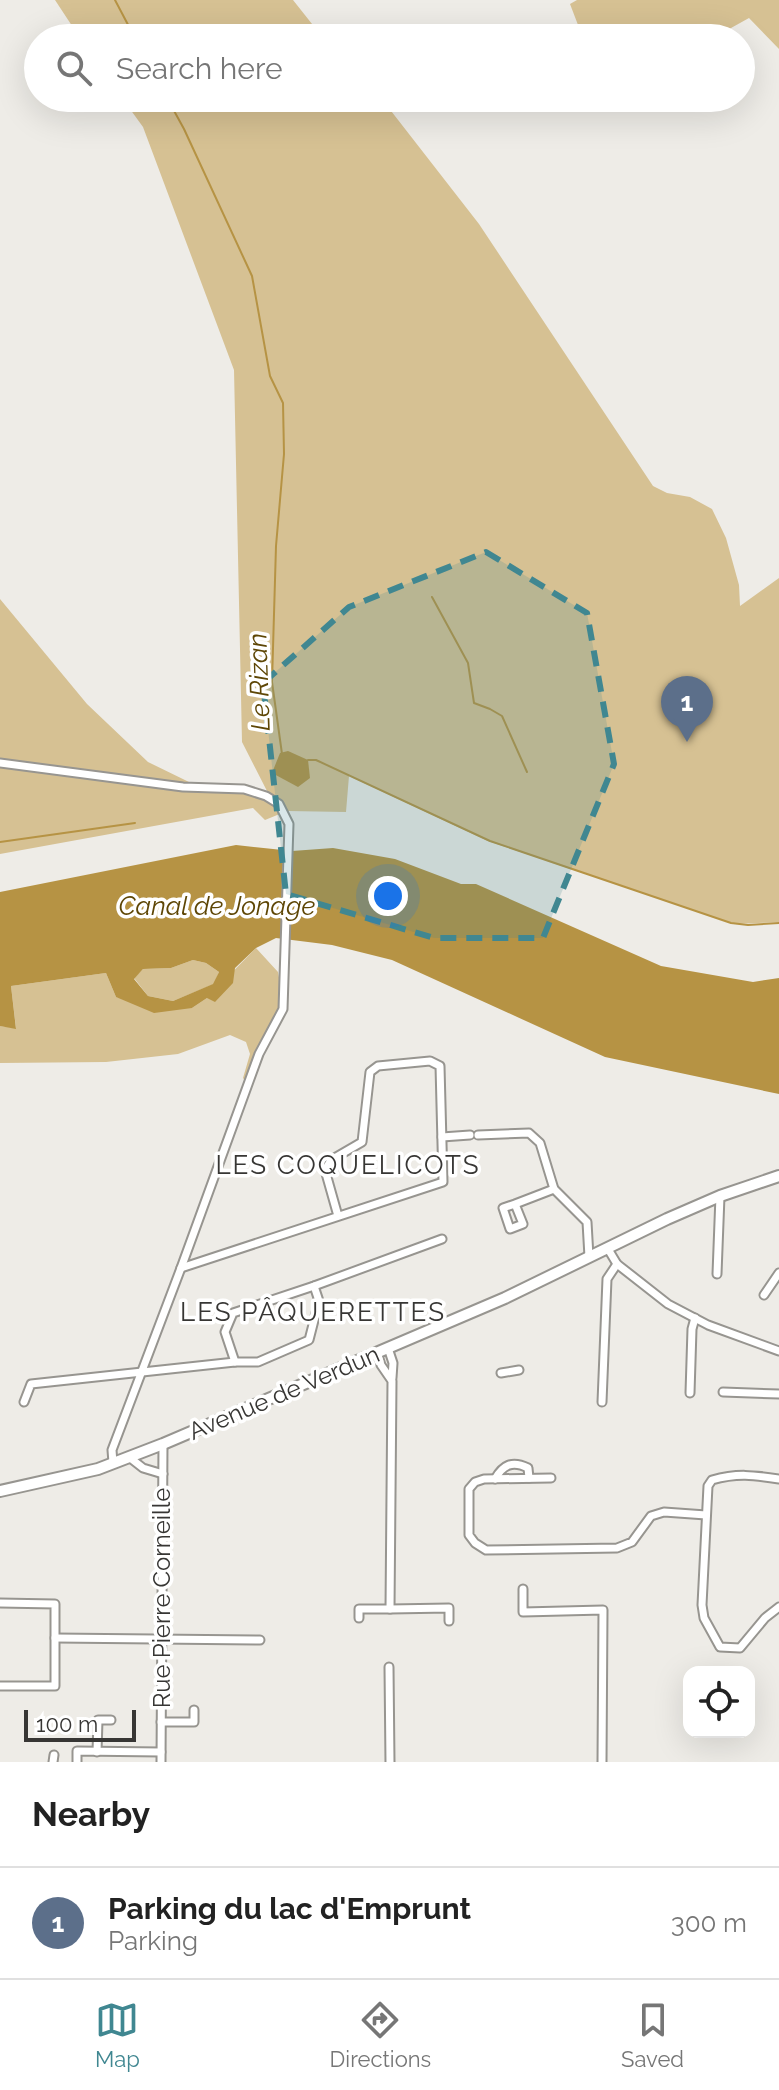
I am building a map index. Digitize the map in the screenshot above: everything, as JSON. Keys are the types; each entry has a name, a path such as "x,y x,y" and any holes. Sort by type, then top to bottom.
{"main road":[{"name":"Avenue de Verdun","path":"0,1491 98,1469 163,1444 505,1298 667,1219 720,1196 779,1176"}],"street":[{"path":"0,763 169,785 244,789 279,804 289,824 283,1009 259,1054 112,1450 113,1463"},
{"path":"181,1268 443,1182 440,1066 430,1061 378,1066 370,1072 362,1142 331,1160 325,1170 338,1216"},
{"path":"442,1137 529,1133 540,1143 554,1189 587,1222 589,1257"},
{"path":"515,1204 554,1189"},
{"path":"717,1274 720,1196"},
{"path":"235,1362 225,1332 233,1313 442,1239"},
{"path":"608,1249 617,1264 668,1304 722,1330 779,1351"},
{"path":"602,1402 607,1279 617,1264"},
{"path":"764,1295 779,1273"},
{"path":"24,1402 31,1384 258,1362 309,1340 319,1301 314,1286"},
{"path":"690,1393 695,1318"},
{"path":"382,1350 381,1365 392,1381"},
{"path":"382,1350 393,1363 390,1609"},
{"path":"501,1373 519,1370"},
{"path":"723,1392 779,1394"},
{"name":"Rue Pierre Corneille","path":"161,1762 163,1444"},
{"name":"Rue Pierre Corneille","path":"129,1457 143,1468 163,1474"},
{"path":"495,1479 501,1468 508,1465 525,1465 529,1478"},
{"path":"779,1479 750,1474 732,1475 712,1480 708,1486 702,1605 704,1618 720,1647 740,1648 765,1618 779,1607"},
{"path":"551,1478 475,1482 469,1489 469,1535 475,1543 486,1550 617,1548 632,1542 651,1516 664,1512 706,1515"},
{"path":"523,1589 523,1612 603,1610 602,1762"},
{"path":"0,1603 55,1604 55,1686 0,1686"},
{"path":"359,1618 359,1609 449,1608 449,1621"},
{"path":"55,1638 260,1640"},
{"path":"389,1667 390,1762"},
{"name":"Rue Pierre Corneille","path":"161,1722 194,1722 194,1710"},
{"path":"97,1752 98,1720 111,1720"},
{"path":"77,1762 77,1751 161,1752"}],"highlighted area":[{"path":"486,552 587,613 614,764 543,938 434,938 286,894 263,683 349,607"}],"shaded area":[{"path":"55,0 293,0 312,24 71,24"},
{"path":"577,0 779,0 779,49 749,18 738,24 578,24 570,4"},
{"path":"132,112 392,112 479,224 653,486 667,493 690,497 712,509 726,538 739,585 740,606 779,578 779,922 734,924 488,841 349,776 346,812 287,811 265,820 253,808 0,854 0,599 87,704 148,762 189,782 245,786 268,793 242,742 234,370 143,127"},
{"path":"256,948 278,972 281,988 279,1009 257,1051 246,1082 243,1078 250,1054 246,1042 230,1035 178,1054 106,1062 0,1063 0,1026 16,1028 11,986 106,973 116,997 192,1008 207,998"},
{"path":"193,960 206,963 219,972 214,984 173,1001 148,996 134,978 143,969 171,968"}],"water":[{"path":"288,751 308,760 310,778 298,787 272,773 280,753"},
{"name":"Canal de Jonage","path":"236,845 292,851 333,848 395,859 461,884 476,884 661,966 753,982 779,978 779,1094 605,1057 392,960 332,945 276,938 256,948 235,968 233,983 215,1002 207,998 192,1008 154,1013 116,997 106,973 11,986 16,1029 0,1026 0,892","holes":["193,960 206,963 219,972 213,984 173,1001 148,996 134,979 143,969 171,968"]}],"waterway":[{"name":"Le Rizan","path":"115,0 128,24"},
{"name":"Le Rizan","path":"175,112 252,276 270,376 283,403 284,454 276,546 272,682 282,754"},
{"path":"432,597 468,663 474,703 502,716 527,772"},
{"name":"Le Rizan","path":"308,760 316,760 490,841 731,923 779,923"},
{"path":"0,842 135,823"}],"place":[{"name":"Parking du lac d'Emprunt","path":"687,742"}],"district":[{"name":"LES COQUELICOTS","path":"348,1165"},
{"name":"LES PÂQUERETTES","path":"313,1312"}]}
